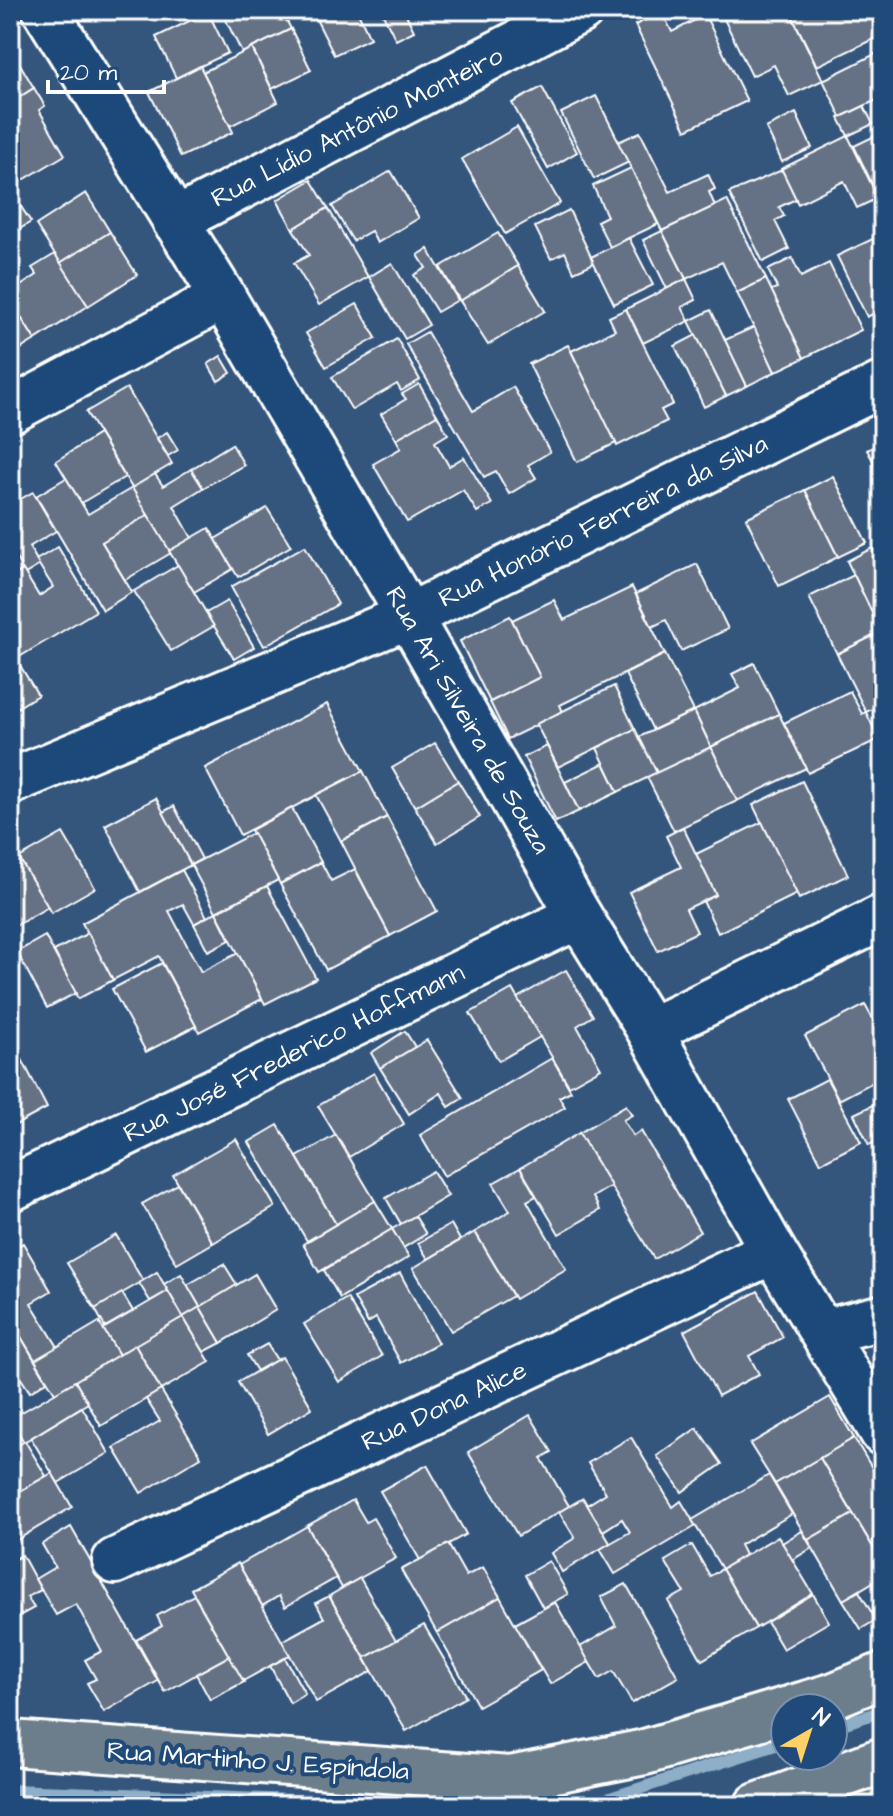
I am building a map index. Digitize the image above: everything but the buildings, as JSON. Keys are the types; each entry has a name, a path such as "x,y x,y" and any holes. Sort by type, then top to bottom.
{"main road":[{"path":"842,1692 883,1675"},
{"name":"Rua Martinho J. Espíndola","path":"10,1743 516,1792 769,1715"},
{"path":"757,1806 883,1760"}],"street":[{"name":"Rua Ari Silveira de Souza","path":"45,10 223,297 579,916 650,1031 773,1251 883,1433"},
{"name":"Rua Lídio Antônio Monteiro","path":"175,221 581,10"},
{"path":"10,411 223,297"},
{"name":"Rua Honório Ferreira da Silva","path":"10,782 409,616 883,384"},
{"name":"Rua José Frederico Hoffmann","path":"10,1189 579,916"},
{"path":"650,1031 883,917"},
{"name":"Rua Dona Alice","path":"115,1561 773,1251"},
{"path":"824,1332 883,1317"}],"waterway":[{"path":"849,1722 883,1711"},
{"path":"585,1806 769,1747"},
{"path":"10,1790 460,1806"}]}
